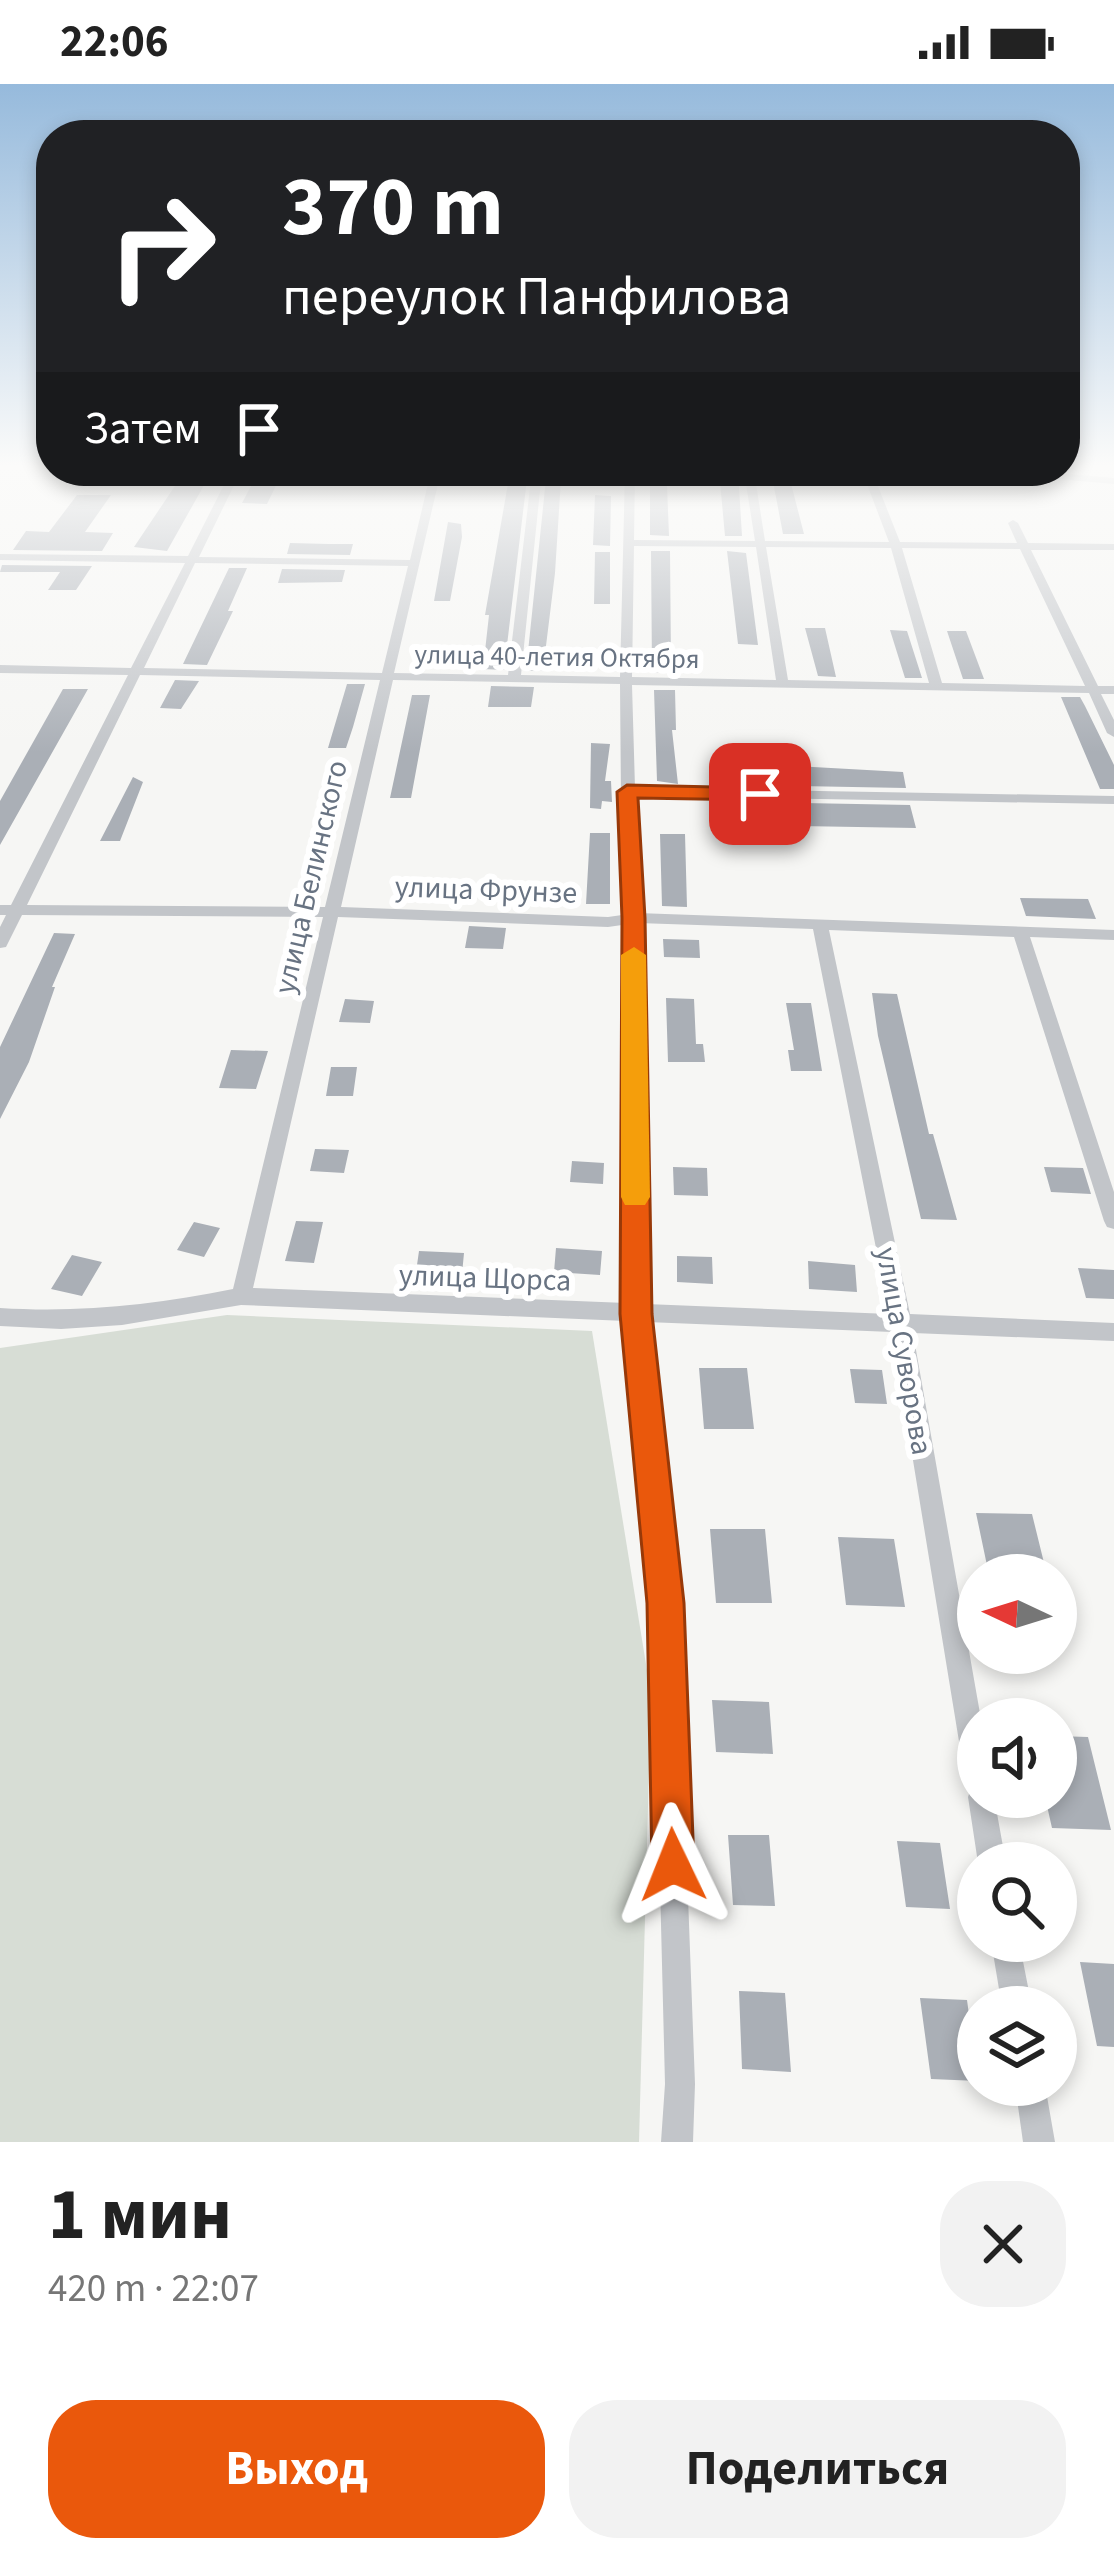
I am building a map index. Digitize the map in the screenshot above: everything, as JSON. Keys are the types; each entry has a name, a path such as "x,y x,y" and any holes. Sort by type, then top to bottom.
{"street":[{"path":"0,944 9,910 187,561"},
{"path":"266,561 413,563"},
{"path":"514,680 528,561"},
{"path":"628,561 636,1314 665,1603 680,2084 677,2142"},
{"path":"765,561 783,686"},
{"path":"901,561 937,688"},
{"path":"1032,561 1114,733"},
{"name":"улица Белинского","path":"241,1296 413,563"},
{"name":"улица 40-летия Октября","path":"0,669 1114,690"},
{"path":"627,792 1114,800"},
{"name":"улица Фрунзе","path":"9,910 329,912 608,922 633,918 1114,935"},
{"name":"улица Суворова","path":"820,926 901,1321 965,1698"},
{"path":"1020,932 1114,1221"},
{"name":"улица Щорса","path":"0,1316 44,1321 158,1313 241,1296 1114,1332"},
{"path":"1034,2106 1040,2142"}],"shaded area":[{"path":"227,1315 592,1331 651,1695 639,2142 0,2142 0,1348"}],"building":[{"path":"441,561 457,561 450,601 434,601"},
{"path":"494,561 517,561 504,670 483,669 489,615 485,615"},
{"path":"537,561 556,561 543,670 526,671"},
{"path":"595,561 610,561 610,604 594,604"},
{"path":"651,561 670,561 675,673 652,672"},
{"path":"728,561 747,561 758,645 738,644"},
{"path":"2,565 92,566 76,590 48,590 60,572 0,572"},
{"path":"229,568 247,568 228,611 233,611 207,665 183,664"},
{"path":"282,569 345,570 342,582 278,583"},
{"path":"805,628 825,628 836,677 818,676"},
{"path":"890,630 907,631 922,678 905,678"},
{"path":"947,631 966,631 984,679 963,679"},
{"path":"175,680 199,681 181,709 160,708"},
{"path":"347,684 365,684 346,748 328,748"},
{"path":"491,686 534,687 531,707 488,707"},
{"path":"63,689 88,689 0,845 0,801"},
{"path":"654,690 675,690 676,730 672,730 678,784 657,781"},
{"path":"412,695 430,695 411,798 390,798"},
{"path":"1061,697 1080,697 1114,765 1114,789 1100,789"},
{"path":"591,743 610,744 605,781 611,781 612,802 602,801 601,809 590,808"},
{"path":"795,766 903,772 906,788 799,786"},
{"path":"133,777 143,782 120,841 100,841"},
{"path":"803,803 910,805 916,828 799,826 796,808 804,809"},
{"path":"590,833 610,833 610,904 586,904"},
{"path":"660,834 685,834 687,907 662,906"},
{"path":"1020,898 1088,899 1096,919 1026,916"},
{"path":"469,926 506,928 503,949 465,948"},
{"path":"54,933 75,934 52,987 29,1062 0,1119 0,1047"},
{"path":"663,939 699,940 700,958 664,957"},
{"path":"872,993 897,994 929,1134 933,1134 957,1220 921,1219"},
{"path":"666,998 694,999 696,1044 703,1044 705,1062 668,1062"},
{"path":"345,999 374,1001 370,1023 339,1022"},
{"path":"786,1003 811,1003 822,1071 791,1071 788,1050 794,1050"},
{"path":"231,1050 268,1051 256,1089 219,1088"},
{"path":"331,1067 357,1067 353,1096 326,1096"},
{"path":"315,1149 349,1150 344,1173 310,1171"},
{"path":"572,1161 604,1163 603,1184 570,1182"},
{"path":"673,1167 707,1168 708,1196 674,1195"},
{"path":"1044,1167 1083,1168 1091,1194 1051,1192"},
{"path":"296,1221 323,1222 314,1263 285,1261"},
{"path":"194,1222 220,1228 204,1257 177,1250"},
{"path":"556,1248 602,1251 600,1275 554,1272"},
{"path":"419,1251 464,1253 462,1274 416,1272"},
{"path":"72,1255 102,1262 82,1296 51,1289"},
{"path":"677,1256 712,1257 713,1284 677,1282"},
{"path":"808,1261 855,1265 857,1292 809,1289"},
{"path":"1078,1268 1114,1270 1114,1299 1086,1298"},
{"path":"699,1368 747,1368 754,1429 704,1429"},
{"path":"850,1369 882,1370 887,1404 855,1403"},
{"path":"976,1513 1032,1514 1042,1554 985,1554"},
{"path":"710,1529 765,1529 772,1603 716,1603"},
{"path":"838,1537 894,1539 905,1607 846,1605"},
{"path":"712,1700 769,1702 773,1754 716,1752"},
{"path":"1077,1737 1088,1737 1111,1830 1052,1828 1050,1818 1077,1818"},
{"path":"728,1835 769,1835 775,1906 733,1905"},
{"path":"897,1841 940,1843 950,1909 906,1907"},
{"path":"1080,1962 1114,1964 1114,2047 1097,2046"},
{"path":"739,1991 785,1993 791,2072 742,2069"},
{"path":"920,1998 957,2000 957,2080 931,2079"}],"slow traffic":[{"path":"634,955 635,1197"}],"route":[{"path":"673,1865 665,1603 636,1314 633,918 627,792 760,794"}]}
